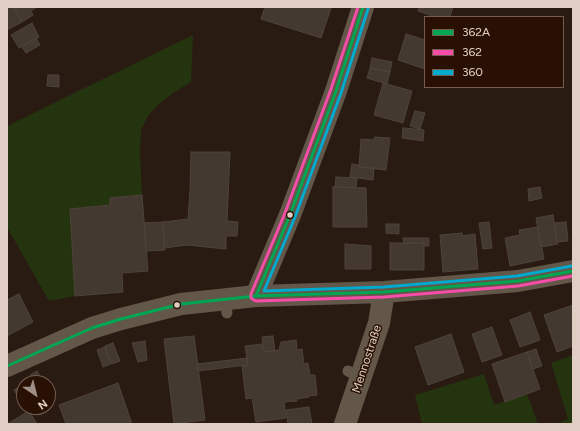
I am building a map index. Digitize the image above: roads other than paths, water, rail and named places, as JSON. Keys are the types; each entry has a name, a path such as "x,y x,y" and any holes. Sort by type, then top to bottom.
{"street":[{"path":"256,296 290,215 336,91 364,7"},
{"path":"7,366 92,328 121,319 182,304 226,306 256,296 384,292 518,281 573,271"},
{"name":"Mennostraße","path":"345,424 354,374 379,323 384,292"}]}
